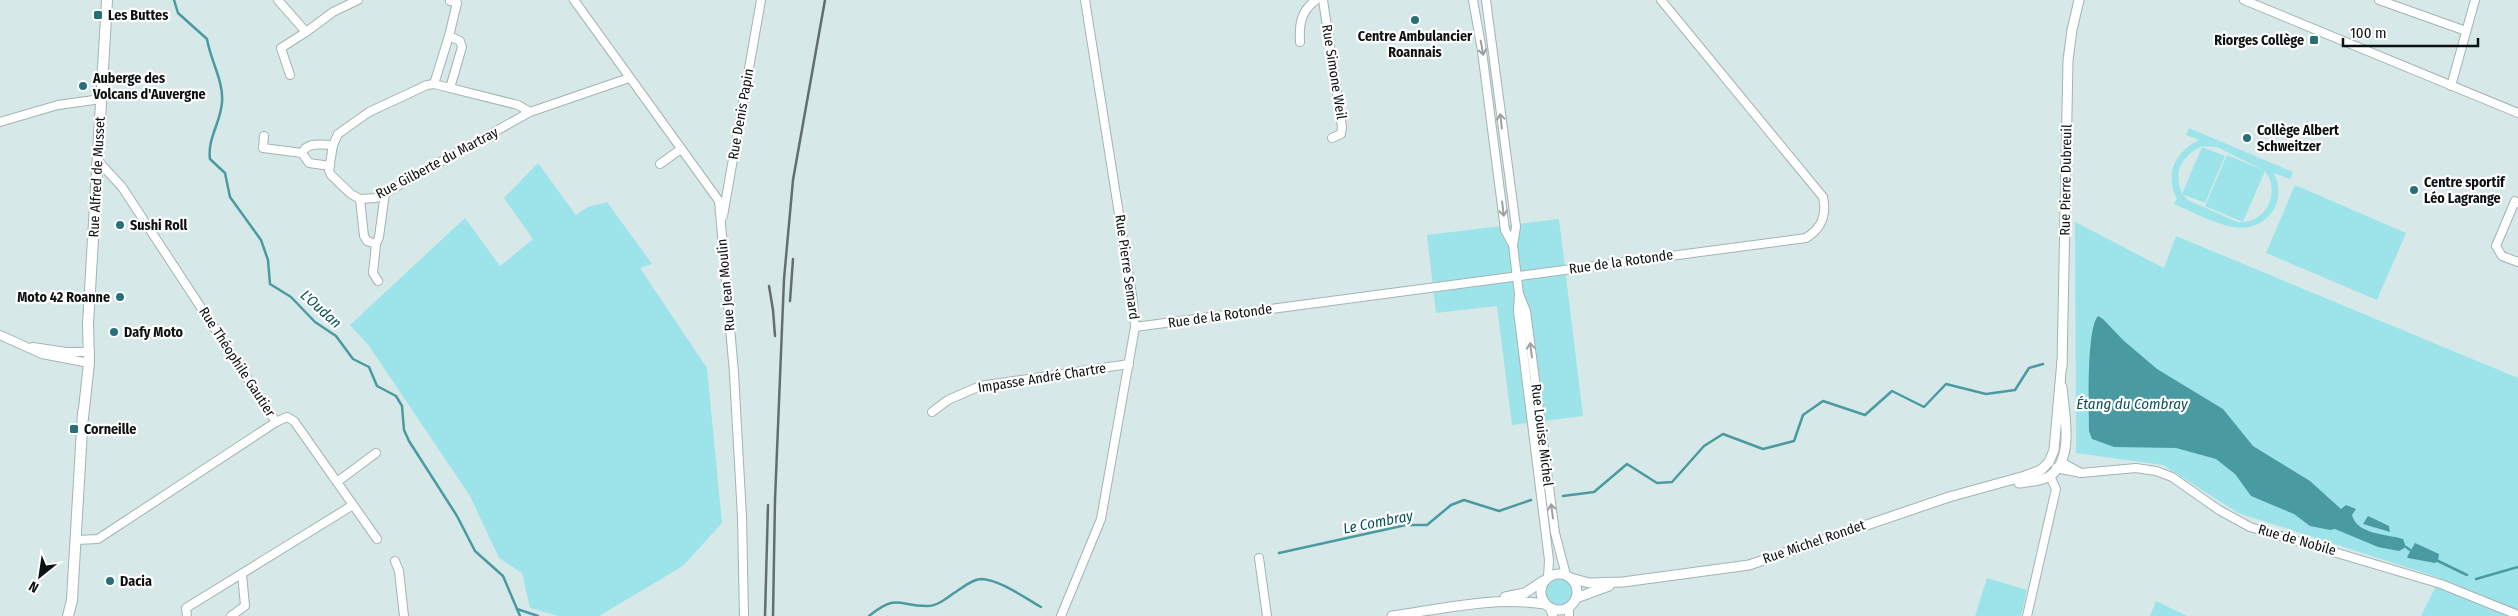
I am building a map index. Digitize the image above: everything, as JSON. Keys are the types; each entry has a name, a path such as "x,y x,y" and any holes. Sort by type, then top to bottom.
{"main road":[{"name":"Rue Alfred de Musset","path":"68,616 72,600 76,540 107,0"},
{"name":"Rue Alfred de Musset","path":"72,600 75,616"}],"street":[{"path":"278,0 306,32"},
{"path":"290,75 282,48 333,12 358,0"},
{"name":"Rue Jean Moulin","path":"574,0 719,201 741,498 744,616"},
{"name":"Rue Denis Papin","path":"721,228 761,0"},
{"name":"Rue Pierre Semard","path":"1062,616 1101,519 1135,327 1133,302 1085,0"},
{"name":"Rue Simone Weil","path":"1300,42 1299,24 1307,7 1316,0"},
{"name":"Rue Simone Weil","path":"1323,0 1342,127 1341,134 1332,138"},
{"name":"Rue Louise Michel","path":"1473,0 1484,61 1506,230 1513,245"},
{"name":"Rue Louise Michel","path":"1486,0 1516,227 1513,245 1519,294 1518,311 1549,560 1546,579"},
{"name":"Rue de la Rotonde","path":"1135,327 1806,238 1816,232 1823,221 1825,209 1823,197 1661,0"},
{"name":"Rue Pierre Dubreuil","path":"2051,468 2065,448 2062,362 2068,60 2079,0"},
{"path":"2244,0 2518,112"},
{"path":"2379,0 2466,31"},
{"path":"2451,86 2475,0"},
{"path":"434,84 457,3 450,1"},
{"path":"449,36 460,41 462,47 450,88"},
{"name":"Rue Gilberte du Martray","path":"330,166 331,175 351,194 360,199 376,198 530,112 629,78"},
{"path":"264,136 263,148 302,153 309,163 330,166 333,145 338,134 370,112 434,84 518,104 530,112"},
{"path":"0,122 58,105 101,100"},
{"path":"302,153 311,144 333,145"},
{"path":"660,164 681,149"},
{"name":"Rue Théophile Gautier","path":"76,540 98,539 276,422 122,187 98,161"},
{"path":"378,281 372,273 385,193"},
{"path":"360,199 364,236 367,241 376,244"},
{"path":"2518,203 2515,201 2496,246 2502,256 2518,262"},
{"name":"Rue Louise Michel","path":"1519,294 1526,311 1555,533 1568,577"},
{"path":"0,335 22,345 86,357"},
{"name":"Rue Pierre Dubreuil","path":"2051,468 2056,442 2056,414 2062,362"},
{"name":"Impasse André Chartre","path":"932,412 948,400 980,386 1129,364"},
{"path":"276,422 287,417 294,421 377,539"},
{"path":"337,482 376,453"},
{"path":"2027,616 2056,490 2051,468"},
{"name":"Rue Michel Rondet","path":"1568,577 1590,583 1623,582 1749,565 1941,499 2002,484 2051,468"},
{"name":"Rue de Nobile","path":"2051,468 2081,472 2136,468 2156,471 2172,477 2219,510 2250,527 2440,584 2518,615"},
{"path":"187,616 186,608 353,505"},
{"path":"1258,558 1267,616"},
{"path":"395,561 399,571 404,616"},
{"path":"231,616 245,606 242,574"},
{"path":"1392,616 1486,602 1525,593 1554,574 1568,577 1576,587 1576,598 1569,612 1549,610 1525,601 1486,602"},
{"path":"1546,579 1540,593 1549,610"},
{"name":"Rue Michel Rondet","path":"1576,598 1592,590 1623,582"}],"shaded area":[{"path":"2189,128 2293,172 2290,179 2274,173 2279,193 2277,203 2272,212 2262,222 2250,227 2238,228 2212,221 2174,204 2177,199 2172,181 2174,165 2184,151 2199,140 2186,135","holes":["2202,146 2217,147 2265,171 2270,180 2271,198 2263,213 2247,222 2237,222 2188,200 2182,194 2178,179 2181,166 2189,155"]},
{"path":"2202,147 2225,156 2205,203 2182,194"},
{"path":"2227,155 2265,171 2243,222 2205,206"},
{"path":"538,163 576,215 588,207 607,202 652,264 640,268 707,368 722,523 683,566 599,616 558,616 530,608 522,573 499,558 470,496 369,346 350,325 465,218 500,266 533,239 504,198"},
{"path":"2295,185 2406,233 2377,300 2266,253"},
{"path":"1559,219 1583,416 1512,425 1497,306 1436,313 1427,235"},
{"path":"2075,222 2164,268 2176,236 2518,378 2518,616 2421,616 2440,578 2238,513 2163,465 2076,453"},
{"path":"1987,578 2027,590 2021,616 1975,616"},
{"path":"1559,579 1569,582 1572,592 1569,602 1559,605 1549,602 1546,592 1549,582"},
{"path":"2156,601 2187,616 2150,616"}],"water":[{"name":"Étang du Combray","path":"2098,316 2157,369 2223,409 2253,446 2310,481 2341,509 2346,505 2356,509 2352,515 2355,522 2366,530 2403,539 2406,547 2399,551 2378,547 2335,529 2330,530 2310,526 2294,514 2251,496 2235,474 2216,459 2176,448 2114,447 2092,439 2089,431 2090,353 2094,324"},
{"path":"2368,516 2389,526 2390,532 2363,524"},
{"path":"2415,543 2439,554 2438,561 2435,563 2408,558"}],"waterway":[{"name":"L'Oudan","path":"174,0 178,13 207,39 222,94 221,109 210,144 210,159 225,173 230,197 261,240 268,260 270,284 291,297 315,322 336,336 353,359 369,367 377,386 396,396 402,406 404,430 409,441 457,516 475,551 503,576 520,616"},
{"name":"Le Combray","path":"1563,496 1594,492 1627,464 1657,483 1672,482 1704,446 1723,434 1763,449 1794,441 1803,415 1823,401 1865,415 1892,391 1924,407 1946,384 1986,394 2015,390 2029,368 2043,364"},
{"name":"Le Combray","path":"1279,553 1406,525 1427,525 1451,505 1464,500 1499,511 1531,500"},
{"name":"Le Combray","path":"2406,547 2410,550"},
{"path":"2438,561 2467,575"},
{"name":"Le Combray","path":"2476,579 2518,567"},
{"name":"Le Combray","path":"869,616 892,603 934,605 978,579 989,580 1004,586 1041,607"},
{"name":"Le Combray","path":"517,609 538,616"}],"railway":[{"path":"773,616 775,500 784,279 793,180 825,0"},
{"path":"790,301 793,259"},
{"path":"769,286 775,336"},
{"path":"765,616 768,505"}],"place":[{"name":"Les Buttes","path":"98,15"},
{"name":"Centre Ambulancier Roannais","path":"1415,20"},
{"name":"Riorges Collège","path":"2314,40"},
{"name":"Auberge des Volcans d'Auvergne","path":"83,86"},
{"name":"Collège Albert Schweitzer","path":"2247,138"},
{"name":"Centre sportif Léo Lagrange","path":"2414,190"},
{"name":"Sushi Roll","path":"120,225"},
{"name":"Moto 42 Roanne","path":"120,297"},
{"name":"Dafy Moto","path":"114,332"},
{"name":"Corneille","path":"74,429"},
{"name":"Dacia","path":"110,581"}]}
